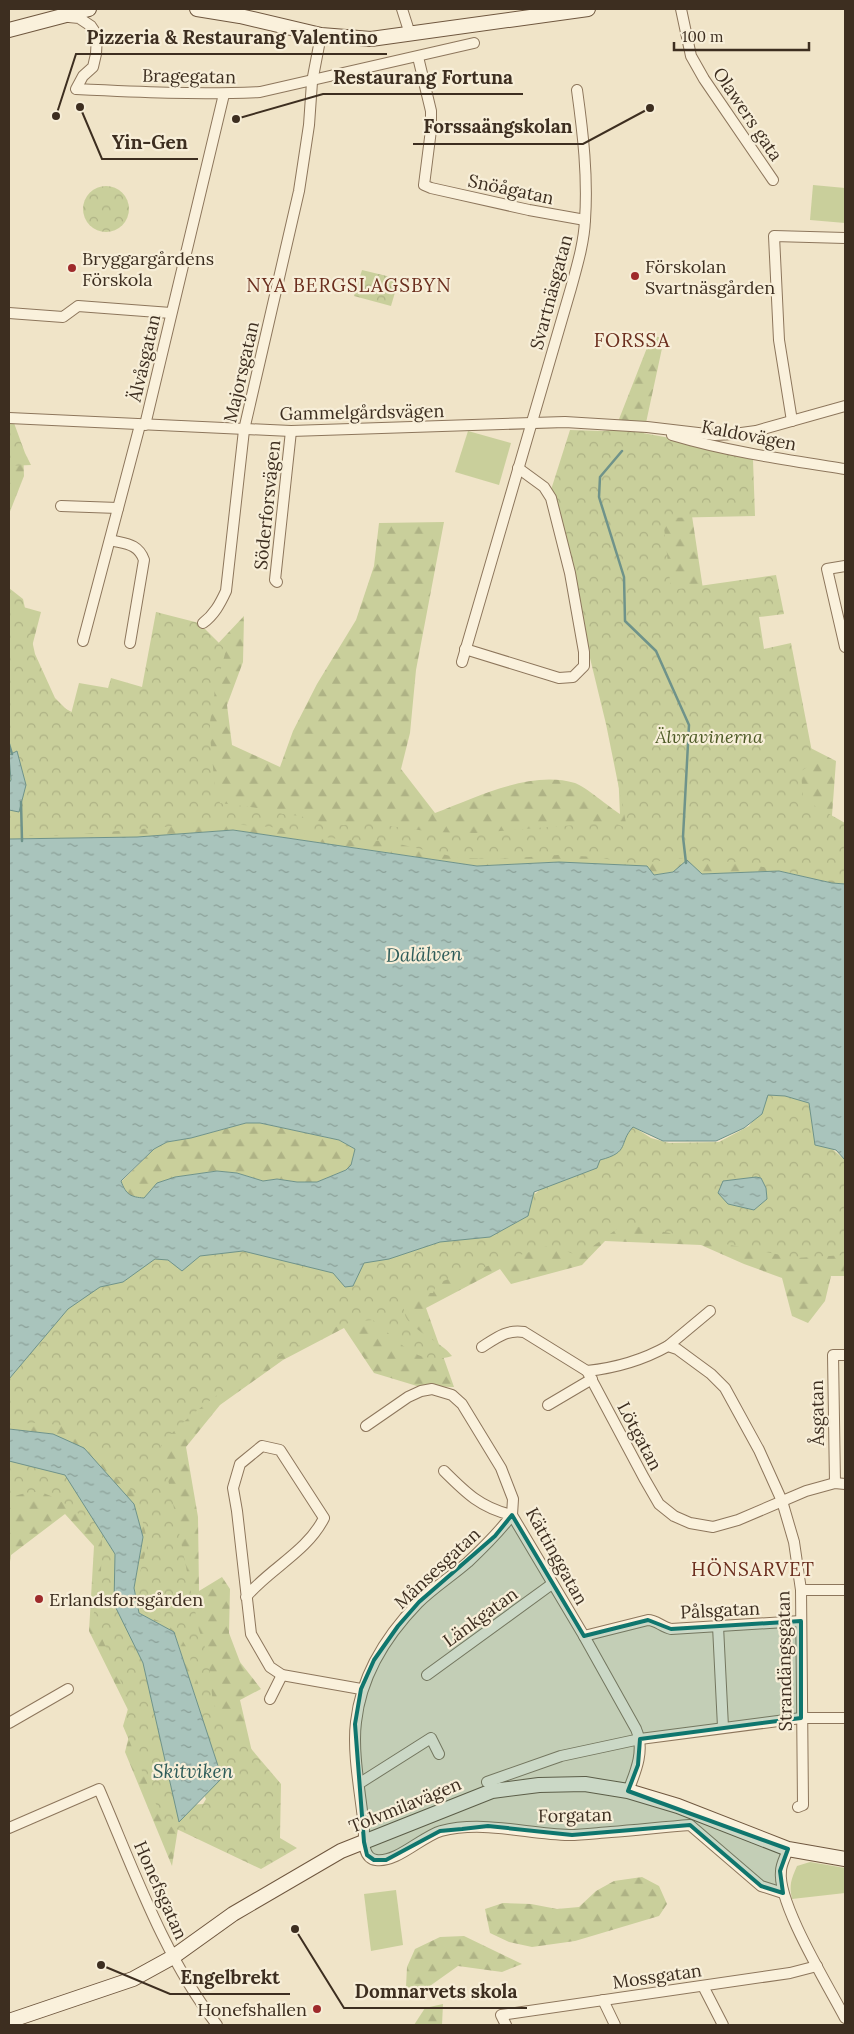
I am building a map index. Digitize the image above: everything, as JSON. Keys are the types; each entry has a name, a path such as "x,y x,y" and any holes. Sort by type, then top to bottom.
{"street":[{"path":"9,30 43,19 89,9"},
{"path":"196,9 241,12 322,35 371,39 588,9"},
{"path":"402,9 410,34"},
{"name":"Olawers gata","path":"682,9 691,56 704,79 773,180"},
{"name":"Bragegatan","path":"43,19 79,18 91,26 96,35 96,54 93,67 83,76 76,88 224,94 260,92 312,82 474,43"},
{"name":"Majorsgatan","path":"203,623 211,617 220,605 226,591 244,430 299,192 309,125 312,82 322,35"},
{"name":"Snöågatan","path":"418,57 431,110 431,130 424,184 431,188 529,210 585,220"},
{"name":"Svartnäsgatan","path":"462,662 573,281 582,243 585,220 583,136 577,90"},
{"name":"Älvåsgatan","path":"84,641 118,508 143,425 224,94"},
{"path":"792,421 779,340 774,236 845,238"},
{"path":"9,314 63,317 78,306 171,313"},
{"name":"Gammelgårdsvägen","path":"9,418 291,431 531,422 647,427 715,435 756,431 845,406"},
{"name":"Kaldovägen","path":"647,427 710,446 845,469"},
{"name":"Söderforsvägen","path":"276,582 291,431"},
{"path":"466,649 559,678 573,677 584,666 584,652 570,573 551,498 544,488 518,468"},
{"path":"61,506 118,508"},
{"path":"110,540 135,546 141,551 144,560 130,643"},
{"path":"845,566 826,568 845,647"},
{"path":"548,1405 590,1375 668,1346 710,1311"},
{"path":"482,1347 507,1332 515,1330 524,1332 590,1375"},
{"name":"Strandängsgatan","path":"668,1346 677,1349 705,1369 725,1388 759,1450 782,1500 794,1542 801,1590 803,1805 798,1807"},
{"name":"Åsgatan","path":"840,1484 833,1355 845,1355"},
{"name":"Lötgatan","path":"590,1375 659,1504 674,1516 690,1523 713,1527 738,1520 806,1491 840,1484"},
{"name":"Kättinggatan","path":"366,1426 421,1391 432,1389 452,1395 462,1404 501,1468 513,1499 512,1515 584,1636 640,1739"},
{"path":"246,1597 257,1583 289,1560 318,1530 324,1518 280,1450 262,1446 240,1464 233,1488 237,1511 246,1597 251,1634 270,1667 282,1675 361,1689"},
{"name":"Månsesgatan","path":"364,1842 355,1724 361,1689 374,1660 398,1626 419,1602 468,1562 495,1536 512,1515 484,1505 469,1496 444,1471"},
{"name":"Länkgatan","path":"427,1676 552,1584"},
{"path":"801,1590 845,1590"},
{"name":"Pålsgatan","path":"584,1636 648,1620 653,1620 671,1629 801,1621"},
{"path":"718,1626 723,1728"},
{"path":"270,1699 282,1675"},
{"path":"9,1724 68,1689"},
{"path":"486,1782 561,1756 640,1739 801,1718 845,1718"},
{"path":"360,1783 432,1738 439,1754"},
{"path":"628,1791 638,1765 640,1739"},
{"name":"Tolvmilavägen","path":"9,2022 133,1978 173,1957 233,1914 341,1850 492,1791 539,1785 576,1784 628,1791 678,1806 788,1849 845,1859"},
{"name":"Honefsgatan","path":"9,1828 99,1790 173,1957 203,2007 217,2025"},
{"name":"Forgatan","path":"364,1842 367,1855 374,1860 386,1860 440,1832 462,1828 488,1826 541,1834 572,1835 690,1825 761,1886 783,1894"},
{"path":"788,1849 780,1871 783,1894 817,1966 845,2018"},
{"name":"Mossgatan","path":"506,2025 501,2015 790,1973 817,1966"},
{"path":"704,1986 723,2025"},
{"path":"603,2000 615,2025"}],"highlighted area":[{"path":"512,1515 584,1636 648,1620 671,1629 801,1621 801,1718 640,1739 638,1765 628,1791 788,1849 780,1871 783,1893 761,1886 690,1825 572,1835 488,1826 440,1831 386,1860 374,1860 367,1855 364,1842 357,1756 355,1724 361,1689 374,1660 398,1626 419,1602 495,1536"}],"green space":[{"path":"813,185 845,188 845,223 810,220"},
{"path":"106,186 119,190 125,196 129,209 125,222 119,228 106,232 93,228 87,222 83,209 87,196 93,190"},
{"path":"362,270 399,279 391,306 354,296"},
{"name":"Älvravinerna","path":"652,335 664,339 635,474 689,496 720,702 836,761 831,829 845,884 832,883 779,871 702,874 672,872 654,875 559,862 477,866 233,830 137,837 9,839 9,603 41,612 22,685 79,716 123,704 211,651 244,616 243,662 227,705 232,745 280,767 293,731 317,684 356,620 374,566 379,523 444,522 416,670 410,733 401,769 435,813 504,787 540,780 558,780 580,785 620,814 616,726 612,437"},
{"path":"9,423 14,423 31,465 9,466"},
{"path":"9,426 23,448 24,476 9,514"},
{"name":"Älvravinerna","path":"621,429 681,440 753,460 755,516 663,518 671,590 776,575 784,614 759,617 764,649 791,643 813,757 809,766 801,771 803,799 845,823 845,884 739,862 699,861 685,858 635,864 596,857 558,855 499,859 459,858 386,841 345,840 305,834 283,828 204,822 59,836 9,836 9,588 23,599 35,654 55,698 71,714 79,683 108,688 111,678 142,687 156,612 199,623 226,650 215,691 210,722 215,788 220,803 265,809 343,825 368,823 433,832 475,833 588,824 617,824 627,828 606,724 550,493 570,430 603,431"},
{"path":"468,431 511,443 499,485 455,472"},
{"path":"779,1089 807,1102 811,1106 831,1148 845,1160 845,1255 796,1258 624,1224 579,1256 550,1245 437,1283 433,1293 417,1296 403,1303 405,1315 413,1326 452,1356 428,1358 418,1355 399,1343 373,1320 343,1325 314,1337 241,1379 190,1416 161,1445 199,1630 208,1656 213,1704 281,1784 280,1838 297,1848 261,1869 164,1823 123,1726 130,1702 93,1618 101,1571 102,1539 77,1513 47,1494 32,1492 9,1498 9,1453 53,1460 121,1536 115,1601 120,1619 141,1654 187,1805 203,1804 206,1799 203,1793 220,1777 219,1762 195,1709 198,1688 188,1650 181,1638 166,1623 156,1620 142,1610 135,1591 148,1543 136,1495 114,1475 117,1465 105,1463 92,1443 83,1434 57,1425 27,1423 9,1425 9,1379 67,1301 151,1255 202,1254 255,1248 282,1261 362,1261 508,1210 534,1195 614,1124 634,1127 651,1138 669,1143 719,1142 749,1126 762,1109 767,1094"},
{"path":"246,1123 260,1123 339,1140 355,1149 351,1165 346,1170 317,1182 277,1179 263,1181 237,1173 217,1171 175,1177 144,1198 133,1198 125,1192 121,1182 154,1149 167,1142 191,1138"},
{"path":"845,1176 845,1276 831,1276 825,1301 808,1323 792,1316 782,1278 701,1245 605,1241 582,1265 511,1284 500,1269 426,1308 454,1387 417,1386 374,1373 344,1328 283,1360 220,1405 186,1447 198,1517 199,1591 222,1577 230,1589 229,1633 240,1662 261,1689 240,1700 258,1778 222,1778 174,1632 139,1613 134,1588 143,1537 53,1434 9,1429 9,1379 68,1309 243,1251 333,1273 533,1192 577,1222"},
{"path":"9,1461 65,1475 115,1554 143,1663 179,1822 172,1866 125,1752 133,1720 89,1631 94,1546 65,1514 11,1555 9,1569"},
{"path":"810,1862 845,1868 845,1893 792,1899 791,1882 797,1866"},
{"path":"642,1877 659,1886 667,1904 659,1916 575,1941 532,1947 509,1942 490,1933 485,1909 503,1903 531,1904 557,1909 579,1907 596,1891 614,1881"},
{"path":"396,1890 403,1945 371,1951 364,1894"},
{"path":"464,1936 522,1964 502,1972 458,1966 420,1993 410,1994 406,1987 407,1967 415,1949 440,1937"},
{"path":"443,2004 442,2025 414,2025 425,2008"}],"water":[{"path":"17,751 26,785 19,812 9,810 9,783 11,780 9,755"},
{"name":"Dalälven","path":"233,830 477,866 559,862 647,866 654,875 673,872 687,860 702,874 779,871 832,883 845,884 845,1160 836,1150 815,1145 809,1103 785,1096 768,1095 762,1114 744,1128 716,1141 663,1141 633,1127 620,1150 610,1157 600,1160 597,1168 534,1192 528,1216 490,1237 440,1242 389,1259 364,1263 353,1286 345,1287 333,1273 243,1251 200,1256 182,1271 168,1260 155,1259 123,1282 100,1287 68,1309 9,1379 9,839 137,837","holes":["246,1123 260,1123 339,1140 355,1149 351,1165 346,1170 317,1182 277,1179 263,1181 237,1173 217,1171 175,1177 157,1183 144,1198 130,1194 123,1186 121,1181 154,1149 167,1142 191,1138"]},
{"path":"761,1178 766,1188 767,1199 754,1210 728,1204 718,1193 723,1181"},
{"name":"Skitviken","path":"9,1429 53,1434 84,1448 134,1504 143,1537 134,1588 139,1613 174,1632 222,1778 179,1822 143,1663 114,1604 115,1554 65,1475 9,1461"}],"waterway":[{"path":"622,451 600,477 599,497 624,577 625,621 656,651 689,725 683,837 686,863"},
{"path":"9,744 12,754"},
{"path":"21,802 22,841"}],"place":[{"name":"Yin-Gen","path":"80,107"},
{"name":"Forssaängskolan","path":"650,108"},
{"name":"Pizzeria & Restaurang Valentino","path":"56,116"},
{"name":"Restaurang Fortuna","path":"236,119"},
{"name":"Bryggargårdens Förskola","path":"72,268"},
{"name":"Förskolan Svartnäsgården","path":"635,276"},
{"name":"Erlandsforsgården","path":"39,1599"},
{"name":"Domnarvets skola","path":"295,1929"},
{"name":"Engelbrekt","path":"101,1965"},
{"name":"Honefshallen","path":"317,2009"}],"district":[{"name":"NYA BERGSLAGSBYN","path":"349,285"},
{"name":"FORSSA","path":"632,340"},
{"name":"HÖNSARVET","path":"753,1569"}]}
